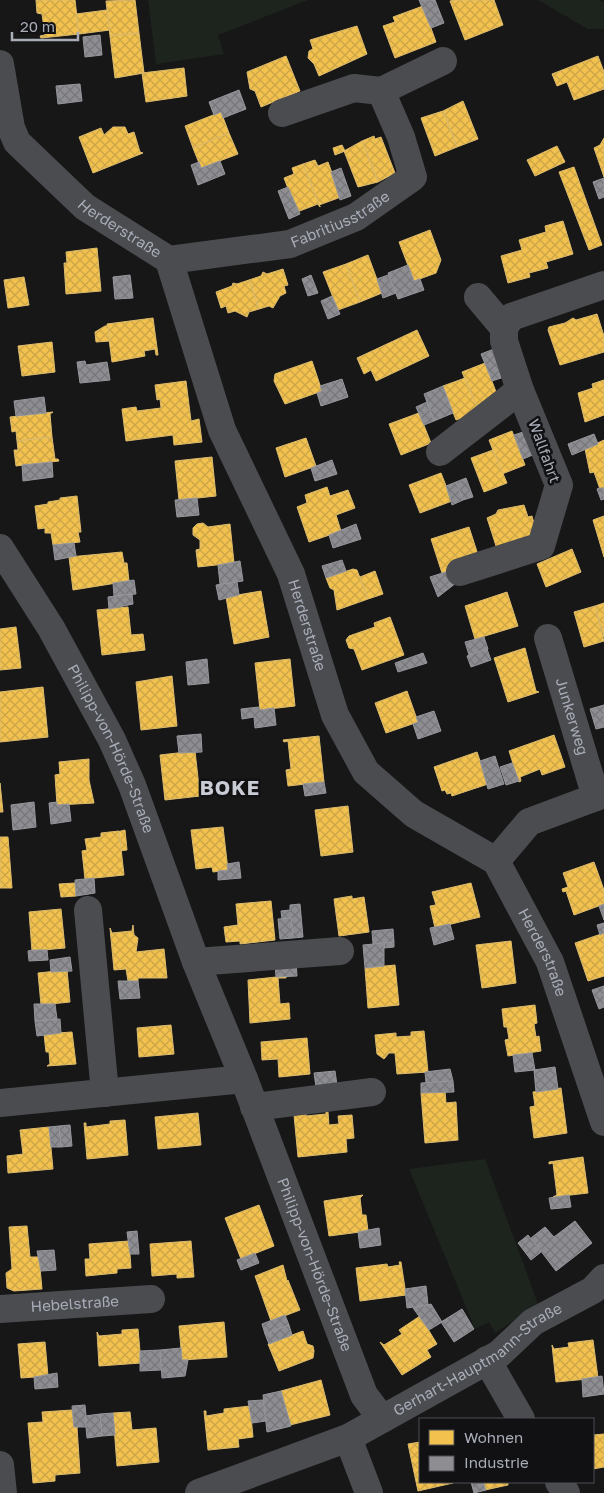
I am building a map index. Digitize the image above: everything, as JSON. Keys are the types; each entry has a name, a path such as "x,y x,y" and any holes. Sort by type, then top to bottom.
{"street":[{"path":"282,113 354,88 381,91 443,61"},
{"path":"0,64 6,131"},
{"name":"Fabritiusstraße","path":"169,260 290,244 356,217 413,177 401,137 381,91"},
{"name":"Herderstraße","path":"6,131 86,207 169,260 222,430 291,574 335,715 366,772 414,814 496,861 550,962 604,1122"},
{"path":"478,298 504,328 511,317 604,285"},
{"name":"Wallfahrt","path":"460,572 541,546 559,485 520,390 504,340 504,328"},
{"path":"440,452 520,390"},
{"name":"Philipp-von-Hörde-Straße","path":"0,548 51,628 112,740 132,785 196,962 244,1079 364,1395 382,1419"},
{"name":"Junkerweg","path":"496,861 529,822 600,795 548,638"},
{"path":"88,910 105,1092"},
{"path":"196,962 340,951"},
{"path":"0,1103 244,1079"},
{"path":"254,1107 372,1092"},
{"name":"Gerhart-Hauptmann-Straße","path":"199,1493 348,1438 499,1354 533,1322 593,1290 604,1278"},
{"name":"Hebelstraße","path":"0,1309 151,1299"},
{"path":"487,1360 521,1418"},
{"path":"348,1438 369,1493"},
{"path":"0,1465 3,1493"}],"shaded area":[{"path":"148,0 308,0 218,35 224,54 156,64"},
{"path":"538,0 598,0 604,2 604,29 588,29"},
{"path":"485,1159 538,1304 495,1333 489,1322 475,1329 409,1169"}],"building: Wohnen":[{"path":"36,0 75,0 79,34 41,38 40,36 45,35 42,14 37,13"},
{"path":"135,0 139,33 110,36 106,1"},
{"path":"494,0 503,25 465,40 450,1"},
{"path":"423,6 436,42 395,58 383,26 395,22 393,17"},
{"path":"107,10 110,30 79,34 76,14"},
{"path":"357,26 367,54 319,76 314,64 308,58 309,51 313,49 310,40"},
{"path":"139,33 144,73 115,78 110,36"},
{"path":"286,56 300,91 261,107 255,91 250,89 247,72"},
{"path":"598,56 604,72 604,89 574,100 567,82 557,86 552,74"},
{"path":"184,68 187,96 146,102 142,73"},
{"path":"463,101 478,139 457,147 443,111"},
{"path":"443,111 457,147 435,156 421,118"},
{"path":"221,112 229,133 193,148 185,126"},
{"path":"113,127 125,127 128,134 134,132 140,152 143,153 93,173 79,137 101,128 104,135"},
{"path":"229,133 238,154 201,168 193,148"},
{"path":"374,136 375,139 381,137 395,173 378,182 362,141"},
{"path":"604,138 604,177 594,148 600,145"},
{"path":"362,141 378,182 358,187 344,151"},
{"path":"342,145 345,151 335,155 333,148"},
{"path":"557,146 565,162 535,176 527,160"},
{"path":"315,160 318,166 328,162 341,197 319,205 303,164"},
{"path":"303,164 320,207 318,204 297,212 284,178 294,174 292,168"},
{"path":"574,167 602,245 589,250 559,172"},
{"path":"563,221 573,254 546,262 548,268 529,273 530,277 508,283 501,256 522,250 519,240 546,232 545,226"},
{"path":"430,230 441,260 436,273 414,281 399,242"},
{"path":"97,248 101,291 66,294 64,263 67,263 66,252"},
{"path":"368,255 382,293 360,302 346,264"},
{"path":"346,264 360,302 338,310 323,272"},
{"path":"283,269 288,285 284,286 286,293 280,296 273,308 269,306 259,309 249,280 261,276 263,272 267,274"},
{"path":"24,277 29,305 8,308 4,280"},
{"path":"249,280 259,309 249,312 247,317 235,311 228,313 226,306 221,308 216,292 232,286 233,283 237,284"},
{"path":"597,314 604,336 604,352 560,365 548,330 549,327 565,323 573,318 576,320"},
{"path":"153,318 158,355 156,355 155,349 144,351 145,356 112,362 107,324"},
{"path":"108,326 110,341 96,342 95,332"},
{"path":"417,330 429,356 376,381 371,370 364,374 357,358"},
{"path":"52,342 55,372 22,376 18,346"},
{"path":"312,361 322,391 285,404 274,381 275,374"},
{"path":"485,363 498,397 476,406 462,372"},
{"path":"465,378 479,412 456,420 443,386"},
{"path":"604,380 604,415 585,422 578,393 593,388 592,384"},
{"path":"186,381 191,421 199,419 202,442 174,445 173,435 126,441 122,409 136,407 137,411 161,408 160,399 157,400 155,385"},
{"path":"53,412 50,414 52,437 17,441 16,431 12,432 10,417"},
{"path":"419,413 431,443 401,455 389,424"},
{"path":"512,431 525,465 502,474 489,440"},
{"path":"52,437 55,459 59,461 16,466 14,450 18,450 17,441"},
{"path":"306,438 316,466 285,477 276,448"},
{"path":"604,440 604,488 600,489 594,472 590,473 585,449"},
{"path":"493,450 507,483 484,492 471,458"},
{"path":"212,457 216,496 179,500 175,461"},
{"path":"441,473 452,501 420,513 409,485"},
{"path":"327,487 330,496 348,490 355,508 336,515 341,531 309,542 297,507 307,503 305,495"},
{"path":"77,496 81,532 78,532 80,542 53,545 51,533 45,533 45,528 38,529 35,506 48,504 48,502 60,500 60,498"},
{"path":"524,505 528,517 532,516 535,527 531,528 535,540 498,552 487,518 496,514 498,510"},
{"path":"604,516 604,557 593,520"},
{"path":"203,523 208,527 230,524 234,563 198,567 196,550 200,549 200,540 193,535 193,528 197,524"},
{"path":"469,527 480,561 442,573 431,539"},
{"path":"572,549 581,572 546,587 537,564"},
{"path":"122,552 124,563 127,563 129,581 73,590 69,557"},
{"path":"353,569 357,570 368,599 337,610 334,590 330,588 326,578"},
{"path":"375,571 383,594 368,599 360,577"},
{"path":"261,591 269,637 234,644 226,597"},
{"path":"507,592 518,626 475,639 465,606"},
{"path":"604,603 604,637 595,606"},
{"path":"595,606 604,641 584,647 574,612"},
{"path":"128,607 131,635 143,634 145,650 102,655 97,610"},
{"path":"390,617 404,655 362,670 354,649 349,648 346,640 349,636 375,627 374,623"},
{"path":"16,627 21,668 0,670 0,629"},
{"path":"525,648 536,691 539,692 508,702 494,658"},
{"path":"290,659 295,706 260,710 255,663"},
{"path":"172,676 177,726 141,730 136,682"},
{"path":"43,687 48,737 0,742 0,692"},
{"path":"407,691 418,722 386,733 375,703"},
{"path":"554,735 565,767 542,775 540,769 520,777 521,781 519,782 509,751"},
{"path":"319,736 324,782 288,786 286,770 291,769 288,741 284,742 283,740"},
{"path":"195,751 200,796 165,800 160,755"},
{"path":"477,752 488,784 452,796 451,793 447,794 445,790 442,791 434,767"},
{"path":"89,759 89,780 94,803 57,805 55,775 60,774 59,762"},
{"path":"0,783 3,812 0,812"},
{"path":"348,806 353,852 321,856 315,810"},
{"path":"223,827 228,870 213,872 212,867 196,869 191,830"},
{"path":"125,830 127,850 119,851 117,832"},
{"path":"119,831 124,875 85,879 82,851 87,850 85,839 101,837 101,833"},
{"path":"0,837 8,837 12,888 0,888"},
{"path":"594,862 604,890 604,904 574,915 566,891 563,892 562,889 568,887 563,873"},
{"path":"75,883 76,896 61,897 59,884"},
{"path":"471,883 480,917 435,928 430,906 436,905 432,892"},
{"path":"352,896 352,899 364,897 369,932 339,936 334,899"},
{"path":"271,901 275,940 240,944 240,941 226,942 224,927 238,925 236,904"},
{"path":"61,909 65,948 32,951 29,912"},
{"path":"133,925 134,935 138,938 136,952 164,949 167,978 138,978 138,981 128,981 126,969 114,970 110,928 112,933 132,931"},
{"path":"604,933 604,976 588,981 575,943"},
{"path":"511,941 516,983 482,988 476,945"},
{"path":"395,965 399,1005 368,1008 365,968"},
{"path":"67,970 70,1002 41,1005 38,973"},
{"path":"286,976 286,978 278,978 280,1004 289,1003 290,1019 250,1023 248,980"},
{"path":"535,1005 537,1023 534,1024 536,1037 539,1036 541,1051 508,1056 505,1040 509,1039 507,1027 504,1027 502,1009"},
{"path":"171,1025 174,1054 139,1057 137,1028"},
{"path":"424,1031 428,1072 397,1074 395,1053 389,1053 384,1059 377,1054 375,1035 396,1033 396,1037 411,1036 411,1032"},
{"path":"72,1032 76,1064 47,1066 50,1064 49,1052 46,1052 44,1034"},
{"path":"307,1038 310,1074 279,1077 278,1059 262,1060 261,1042"},
{"path":"561,1088 567,1133 534,1138 530,1107 535,1106 533,1092"},
{"path":"445,1091 446,1103 456,1102 458,1140 425,1143 421,1093"},
{"path":"328,1112 329,1125 339,1124 338,1116 352,1115 354,1138 346,1139 347,1152 298,1157 294,1115 306,1114 306,1116 326,1114"},
{"path":"198,1113 201,1145 158,1149 155,1117"},
{"path":"125,1120 128,1155 87,1159 84,1123 86,1123 86,1127 110,1124 110,1121"},
{"path":"49,1127 53,1169 8,1173 7,1156 23,1154 20,1130"},
{"path":"583,1157 588,1193 553,1197 557,1195 553,1163 549,1164 549,1162"},
{"path":"363,1195 360,1198 362,1215 366,1215 368,1231 329,1236 324,1201"},
{"path":"259,1205 274,1246 241,1259 225,1218"},
{"path":"27,1226 30,1257 39,1257 42,1289 14,1291 7,1288 6,1273 12,1269 9,1227"},
{"path":"129,1241 131,1268 117,1269 117,1273 86,1276 85,1259 90,1259 89,1244"},
{"path":"191,1241 194,1277 177,1278 177,1274 152,1276 150,1244"},
{"path":"399,1262 401,1262 406,1295 360,1301 356,1268 387,1264 388,1267 400,1265"},
{"path":"283,1265 287,1281 300,1310 271,1321 255,1276"},
{"path":"420,1316 437,1344 427,1350 431,1357 402,1375 380,1342 384,1345 402,1334 399,1330"},
{"path":"224,1322 227,1357 182,1360 179,1326"},
{"path":"138,1329 141,1363 99,1366 97,1332 99,1336 122,1334 122,1330"},
{"path":"303,1331 307,1344 313,1346 313,1358 279,1371 268,1344"},
{"path":"593,1340 598,1378 556,1382 552,1345 554,1349 569,1347 568,1343"},
{"path":"45,1342 48,1376 21,1378 18,1344"},
{"path":"321,1380 330,1415 290,1425 281,1391"},
{"path":"250,1406 253,1437 238,1439 239,1447 208,1450 204,1411 206,1411 206,1416 224,1413 224,1409"},
{"path":"72,1410 74,1427 77,1427 80,1473 55,1475 55,1481 33,1483 28,1423 43,1422 42,1412"},
{"path":"130,1412 132,1430 156,1428 159,1462 117,1466 113,1413"},
{"path":"604,1434 604,1467 594,1469 594,1435"},
{"path":"419,1442 419,1483 453,1483 418,1491 408,1444"},
{"path":"483,1483 508,1483 508,1485 485,1490"}],"building: Industrie":[{"path":"419,0 435,0 444,23 431,28"},
{"path":"100,35 102,55 85,57 83,37"},
{"path":"80,84 82,101 58,104 56,86"},
{"path":"239,90 246,109 223,118 221,112 214,115 209,102"},
{"path":"220,161 225,174 198,185 191,165 199,162 201,168"},
{"path":"341,168 351,196 340,200 331,172"},
{"path":"604,178 604,197 599,199 593,182"},
{"path":"288,187 300,214 289,219 278,191"},
{"path":"408,265 414,281 420,279 424,290 398,299 388,273"},
{"path":"130,275 133,298 115,299 113,277"},
{"path":"311,275 318,293 308,296 302,279"},
{"path":"388,275 396,293 383,298 377,279"},
{"path":"332,296 340,314 328,319 321,301"},
{"path":"494,349 504,377 492,381 481,354"},
{"path":"85,361 86,365 107,362 110,380 80,383 77,362"},
{"path":"342,379 348,397 321,406 317,393 322,391 320,386"},
{"path":"443,386 453,413 434,421 424,394"},
{"path":"44,397 46,413 16,416 14,401"},
{"path":"427,402 434,421 424,425 416,407"},
{"path":"526,431 535,454 523,459 514,435"},
{"path":"594,434 598,444 572,455 568,444"},
{"path":"332,460 337,474 315,481 311,468"},
{"path":"52,462 53,477 23,481 22,465"},
{"path":"466,478 473,497 463,500 456,482"},
{"path":"456,482 463,500 452,505 446,486"},
{"path":"604,488 604,499 601,500 597,489"},
{"path":"197,498 199,515 177,517 175,500"},
{"path":"356,524 361,539 333,548 329,535"},
{"path":"74,543 76,556 55,560 53,545"},
{"path":"342,560 346,571 326,578 322,566"},
{"path":"240,561 243,581 220,584 218,565"},
{"path":"452,570 456,583 438,597 430,577"},
{"path":"134,580 136,594 114,596 113,583"},
{"path":"237,582 239,595 219,600 216,585"},
{"path":"132,594 133,604 109,609 108,597"},
{"path":"484,637 488,649 469,655 465,642"},
{"path":"487,649 491,660 471,667 467,656"},
{"path":"423,653 427,663 398,672 395,663"},
{"path":"207,659 209,683 188,685 186,662"},
{"path":"604,705 604,727 596,729 590,709"},
{"path":"259,707 260,710 274,708 276,725 255,728 254,717 242,719 241,709"},
{"path":"434,711 441,731 418,739 413,724 418,722 416,717"},
{"path":"201,734 202,752 179,753 177,736"},
{"path":"495,756 504,784 488,789 480,761"},
{"path":"512,763 519,781 506,785 500,767"},
{"path":"324,782 326,793 305,796 303,784"},
{"path":"34,802 36,827 13,830 11,805"},
{"path":"57,802 57,805 69,804 71,821 51,824 49,803"},
{"path":"239,862 241,878 218,880 218,871 228,870 227,864"},
{"path":"94,878 95,893 76,896 75,880"},
{"path":"300,904 303,937 293,938 291,918 282,919 281,911 290,910 290,905"},
{"path":"604,904 604,920 599,906"},
{"path":"291,918 293,938 280,939 278,919"},
{"path":"604,923 604,933 600,935 597,925"},
{"path":"450,924 454,939 434,945 430,928"},
{"path":"393,929 394,942 373,944 372,931"},
{"path":"394,942 394,947 384,948 384,943"},
{"path":"384,943 384,966 365,968 363,945"},
{"path":"47,950 48,960 29,961 28,951"},
{"path":"70,957 72,971 51,972 50,960"},
{"path":"296,961 297,976 276,977 275,963"},
{"path":"118,981 138,981 140,998 120,999"},
{"path":"604,986 604,1007 599,1009 592,990"},
{"path":"34,1004 55,1004 57,1019 35,1021"},
{"path":"60,1019 61,1033 37,1036 35,1021"},
{"path":"532,1053 535,1070 515,1072 513,1055"},
{"path":"555,1067 558,1089 536,1092 534,1070"},
{"path":"450,1069 453,1081 426,1083 425,1072"},
{"path":"335,1071 337,1085 316,1087 314,1073"},
{"path":"453,1081 454,1092 421,1093 421,1083"},
{"path":"70,1125 72,1146 61,1147 59,1126"},
{"path":"59,1126 61,1147 51,1147 49,1127"},
{"path":"569,1195 571,1207 551,1209 549,1198"},
{"path":"575,1221 592,1243 556,1271 531,1238 545,1227 554,1237"},
{"path":"379,1228 381,1245 360,1248 358,1232"},
{"path":"137,1231 139,1254 130,1254 127,1232"},
{"path":"528,1235 541,1252 531,1260 518,1243"},
{"path":"54,1250 56,1270 41,1271 37,1251"},
{"path":"255,1253 259,1263 241,1270 237,1260"},
{"path":"426,1286 428,1305 407,1308 405,1289"},
{"path":"431,1304 442,1322 429,1330 413,1308"},
{"path":"462,1309 474,1329 454,1342 441,1322"},
{"path":"285,1315 289,1325 265,1334 262,1324"},
{"path":"289,1325 292,1335 269,1344 265,1334"},
{"path":"181,1348 182,1360 188,1360 185,1376 162,1378 160,1350"},
{"path":"160,1350 161,1370 140,1371 140,1351"},
{"path":"57,1373 58,1387 35,1389 34,1377"},
{"path":"602,1376 604,1394 583,1397 582,1379"},
{"path":"281,1391 291,1426 267,1432 263,1395"},
{"path":"263,1400 266,1421 252,1423 248,1401"},
{"path":"85,1405 87,1427 74,1427 72,1406"},
{"path":"113,1413 115,1435 102,1436 100,1414"},
{"path":"100,1414 102,1436 87,1438 85,1416"},
{"path":"471,1483 483,1483 486,1490 474,1493"}],"district":[{"name":"BOKE","path":"230,788"}]}
